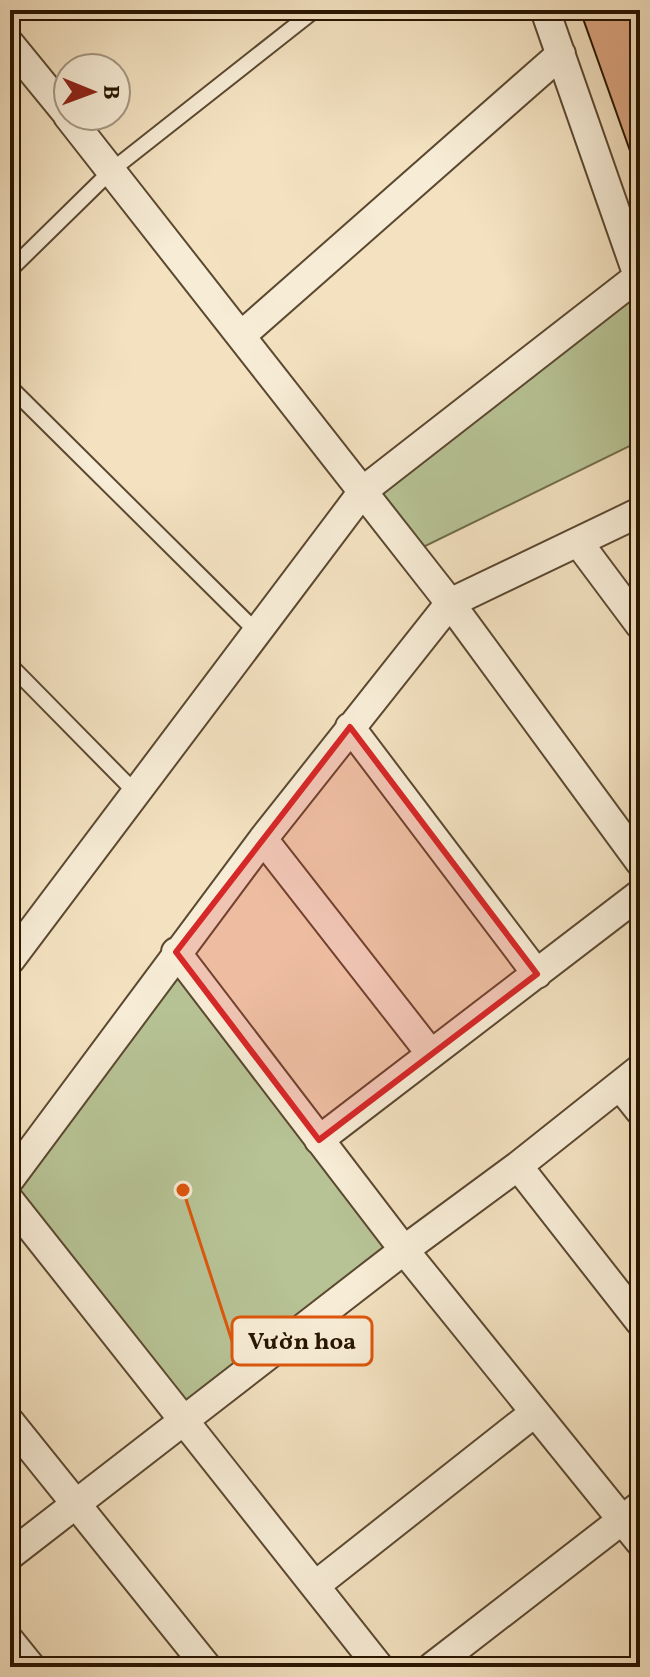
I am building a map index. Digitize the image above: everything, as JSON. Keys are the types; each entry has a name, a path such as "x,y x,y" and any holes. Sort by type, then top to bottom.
{"street":[{"path":"12,952 364,490 639,276 545,10"},
{"path":"10,44 52,96"},
{"path":"242,335 561,54"},
{"path":"81,132 364,490 640,862"},
{"path":"10,1179 176,952 450,603 640,512"},
{"path":"578,542 640,625"},
{"path":"350,727 537,974"},
{"path":"263,839 431,1054"},
{"path":"319,1140 640,894"},
{"path":"176,952 404,1250 534,1413 631,1513 640,1542"},
{"path":"10,1555 630,1078 640,1111"},
{"path":"518,1166 640,1322"},
{"path":"10,1201 379,1667"},
{"path":"316,1585 534,1413"},
{"path":"10,1422 207,1667"},
{"path":"432,1667 631,1513"},
{"path":"10,1641 31,1667"}],"lane":[{"path":"10,270 112,170 315,10"},
{"path":"10,387 257,632"},
{"path":"10,665 136,793"}],"highlighted area":[{"path":"350,727 537,974 319,1140 176,952"}],"green space":[{"path":"640,277 640,441 413,552 365,490"},
{"path":"177,955 402,1250 185,1418 10,1182"}],"building":[{"path":"580,10 640,10 640,179"}],"place":[{"name":"Vườn hoa","path":"183,1190"}]}
